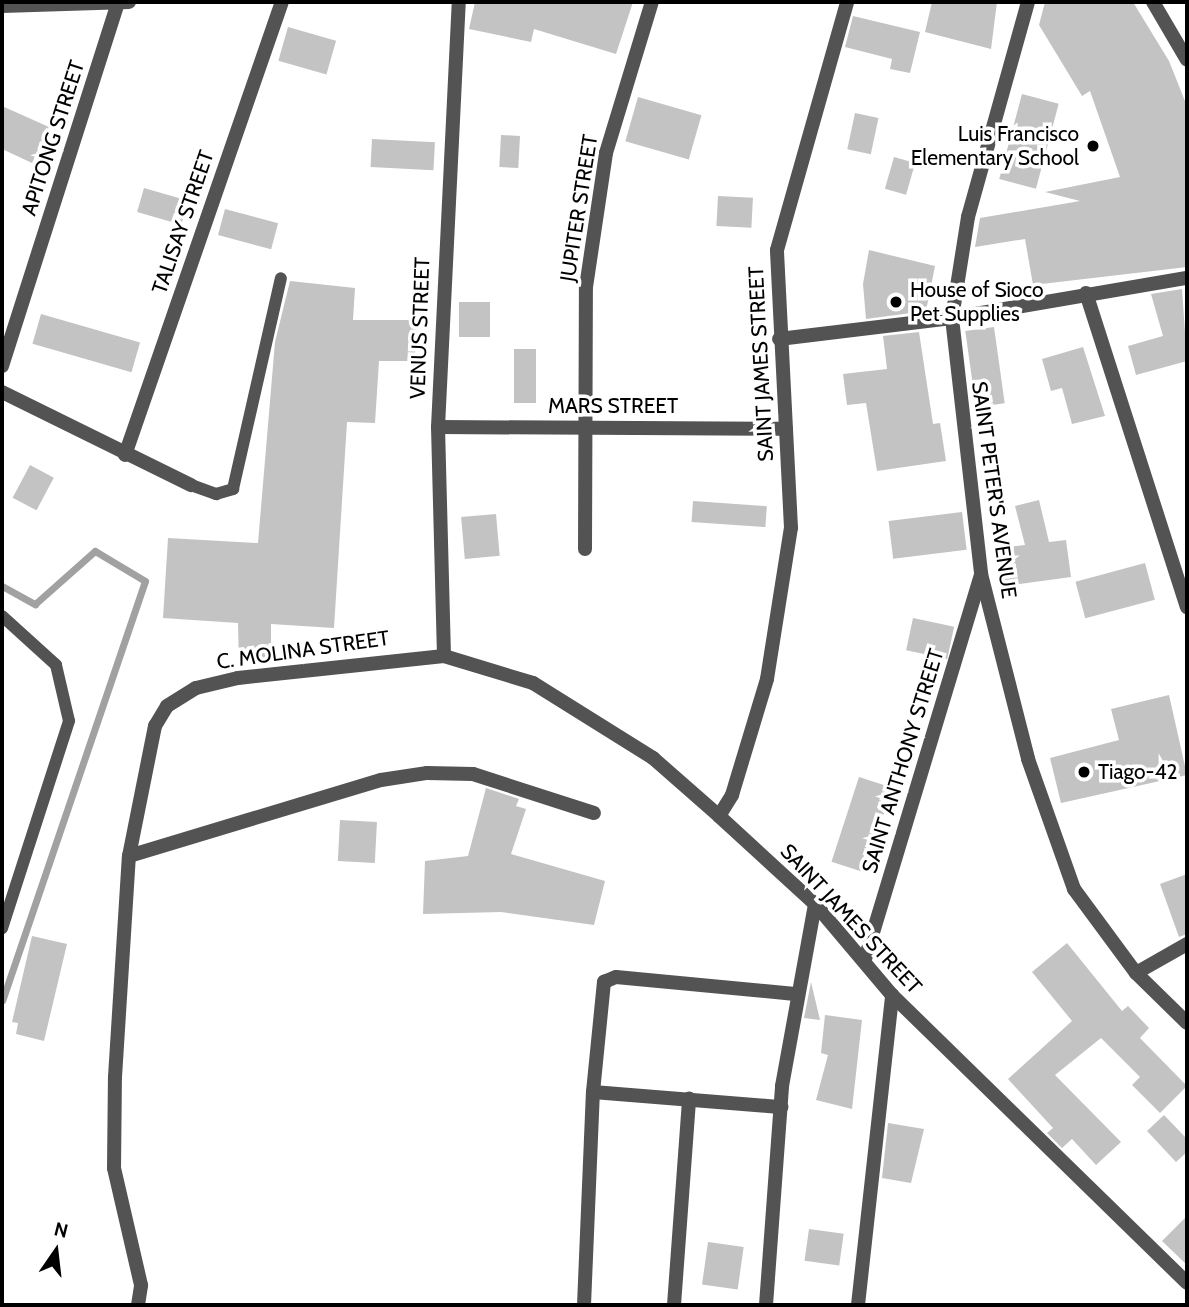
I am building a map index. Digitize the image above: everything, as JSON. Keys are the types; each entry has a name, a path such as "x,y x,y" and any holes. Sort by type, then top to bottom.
{"street":[{"path":"2,6 124,2"},
{"name":"APITONG STREET","path":"2,366 124,2"},
{"name":"TALISAY STREET","path":"125,455 282,2"},
{"name":"VENUS STREET","path":"444,656 438,427 459,2"},
{"name":"JUPITER STREET","path":"585,548 582,426 586,287 606,153 652,2"},
{"name":"SAINT JAMES STREET","path":"847,2 777,250 779,339 791,528 781,612 745,760 719,816 815,904 865,959 892,995 1187,1283"},
{"name":"SAINT PETER'S AVENUE","path":"1028,2 968,217 951,318 981,574 1028,760 1074,889 1136,973 1187,1023"},
{"path":"1153,2 1187,60"},
{"path":"779,339 951,318 1187,278"},
{"path":"1086,293 1187,607"},
{"path":"2,392 125,455 191,485"},
{"name":"MARS STREET","path":"438,427 786,429"},
{"name":"SAINT ANTHONY STREET","path":"865,959 981,574"},
{"name":"C. MOLINA STREET","path":"138,1305 141,1285 114,1168 129,856 155,726 178,697 237,678 444,656 533,683 653,758 719,816"},
{"path":"129,856 381,780 427,773 473,775 594,813"},
{"path":"766,1305 781,1107 795,994 815,904"},
{"path":"1136,973 1187,944"},
{"path":"584,1305 593,1092 604,982 616,977 795,994"},
{"path":"858,1305 892,995"},
{"path":"593,1092 781,1107"},
{"path":"674,1305 689,1099"}],"lane":[{"path":"191,485 216,494 233,489 281,278"},
{"path":"2,616 56,664 69,721 2,928"}],"building":[{"path":"475,2 633,2 616,54 534,29 531,42 469,29"},
{"path":"932,2 997,2 991,49 925,32"},
{"name":"Luis Francisco Elementary School","path":"1045,2 1133,2 1169,61 1187,106 1187,267 1033,285 1025,239 975,247 980,218 1080,201 1045,192 1120,177 1090,91 1082,96 1039,25"},
{"path":"853,16 920,32 910,73 890,69 892,59 845,47"},
{"path":"288,27 336,41 326,74 278,61"},
{"path":"1022,94 1059,104 1036,189 999,179"},
{"path":"638,97 701,115 689,159 625,141"},
{"path":"2,106 49,127 32,163 2,149"},
{"path":"855,113 878,118 871,154 847,149"},
{"path":"501,135 520,136 518,168 499,167"},
{"path":"372,139 435,142 433,170 371,167"},
{"path":"894,157 915,163 906,195 885,189"},
{"path":"144,188 188,201 181,225 137,212"},
{"path":"718,196 753,198 751,228 716,226"},
{"path":"225,209 278,223 271,249 218,235"},
{"name":"House of Sioco Pet Supplies","path":"869,250 935,266 926,311 866,319 863,284"},
{"path":"290,281 355,288 353,320 416,320 415,361 379,361 375,423 347,422 334,628 271,624 271,661 239,666 238,623 163,618 168,538 258,543 275,342"},
{"path":"1182,289 1187,361 1136,375 1128,346 1163,336 1151,294"},
{"path":"459,302 490,302 490,337 459,337"},
{"path":"41,314 140,342 131,372 32,344"},
{"path":"994,327 1005,403 976,407 965,331"},
{"path":"919,332 933,424 940,423 946,461 877,471 866,403 847,405 843,374 887,369 883,336"},
{"path":"1083,347 1105,416 1072,424 1062,388 1051,391 1042,359"},
{"path":"514,349 536,349 536,403 514,403"},
{"path":"30,465 54,478 36,510 13,498"},
{"path":"1039,500 1049,542 1066,540 1071,577 1004,586 999,548 1025,545 1015,506"},
{"path":"693,501 767,506 765,527 692,522"},
{"path":"962,512 967,550 893,559 889,521"},
{"path":"496,514 500,556 465,559 461,517"},
{"path":"1145,563 1155,600 1085,618 1075,582"},
{"path":"913,618 954,627 947,659 906,650"},
{"path":"1169,695 1187,775 1061,803 1050,758 1119,740 1111,709"},
{"path":"859,777 892,788 865,872 831,862"},
{"path":"486,788 519,799 516,806 526,809 511,854 605,881 594,925 501,912 423,914 425,861 468,856"},
{"path":"340,820 377,822 375,863 338,861"},
{"path":"1187,874 1187,934 1179,937 1160,884"},
{"path":"32,936 67,944 44,1041 16,1034 18,1023 12,1022"},
{"path":"1067,943 1122,1011 1128,1006 1149,1028 1140,1038 1187,1086 1160,1113 1132,1085 1140,1077 1101,1038 1055,1075 1121,1142 1096,1165 1072,1139 1062,1148 1047,1133 1053,1128 1008,1079 1072,1021 1032,972"},
{"path":"811,982 820,1020 804,1018"},
{"path":"825,1015 862,1020 852,1109 816,1100 828,1055 821,1053"},
{"path":"1164,1115 1187,1139 1187,1152 1176,1162 1147,1131"},
{"path":"888,1123 924,1129 911,1183 882,1178"},
{"path":"1187,1216 1187,1265 1162,1241"},
{"path":"809,1229 844,1234 839,1266 805,1261"},
{"path":"708,1242 744,1247 738,1290 702,1285"}],"waterway":[{"path":"2,586 35,604 95,551 145,581 2,1000"}],"place":[{"name":"Luis Francisco Elementary School","path":"1093,146"},
{"name":"House of Sioco Pet Supplies","path":"896,302"},
{"name":"Tiago-42","path":"1084,772"}]}
